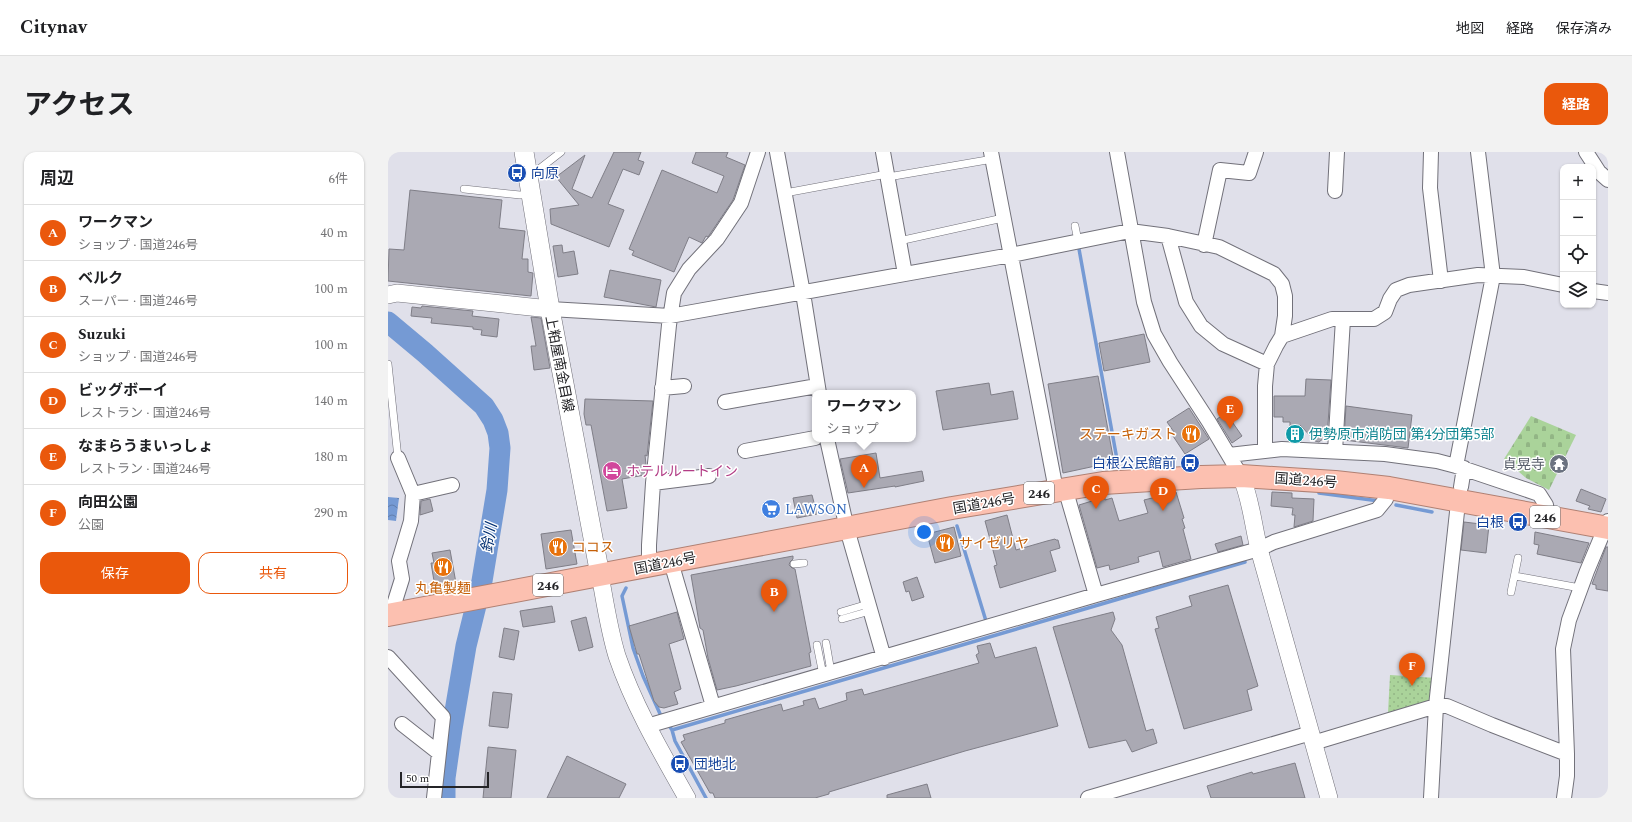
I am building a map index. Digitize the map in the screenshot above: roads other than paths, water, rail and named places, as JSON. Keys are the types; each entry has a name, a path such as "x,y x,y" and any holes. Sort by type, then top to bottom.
{"highway":[{"name":"国道246号","path":"390,615 1060,489 1103,483 1241,476 1335,482 1389,488 1548,517 1607,525"}],"main road":[{"name":"上粕屋南金目線","path":"524,152 550,309 600,575"}],"street":[{"path":"649,566 648,545 653,484 662,388 674,293 689,269 717,239 740,203 758,152"},
{"path":"725,402 818,389 803,293 777,152"},
{"path":"883,152 905,274"},
{"path":"1117,152 1130,231 1144,302 1154,334 1229,455 1241,476 1246,489 1259,549 1329,798"},
{"path":"1204,245 1220,170 1249,173 1256,152"},
{"path":"1335,191 1337,152"},
{"path":"1431,152 1430,188 1441,281"},
{"path":"1461,487 1460,467 1493,276 1478,152"},
{"path":"1586,152 1599,172 1608,180"},
{"path":"992,156 1003,218 1060,489 1096,595"},
{"path":"388,295 398,293 550,309 670,316 1011,255 1130,231 1168,236 1204,245 1219,247 1274,274 1282,284 1286,296 1282,336 1267,364 1265,386 1265,450"},
{"path":"1168,236 1186,302 1201,326 1223,344 1267,364"},
{"path":"1282,336 1332,320 1374,319 1385,312 1390,299 1396,290 1408,285 1478,275 1524,277 1560,284"},
{"path":"1596,291 1608,294"},
{"path":"1334,451 1343,319"},
{"path":"662,388 684,386"},
{"path":"745,451 812,439"},
{"path":"828,442 847,529 884,658"},
{"path":"1229,455 1282,449 1384,454 1437,461 1460,467 1539,494 1546,505 1548,517"},
{"path":"390,615 402,579 399,561 411,521 413,494 398,458"},
{"path":"653,484 709,476"},
{"path":"413,494 452,485"},
{"path":"648,726 1259,549 1274,542 1377,510 1386,499 1389,488"},
{"path":"1431,798 1436,706 1457,512"},
{"path":"1564,798 1567,776 1567,754 1563,649 1569,620 1580,588 1607,525"},
{"path":"671,562 713,706"},
{"path":"600,575 617,655 630,691 687,798"},
{"path":"388,657 443,717 434,798"},
{"path":"1088,798 1436,706 1447,706 1567,754"},
{"path":"402,724 439,753"}],"lane":[{"path":"464,189 520,195 562,152"},
{"path":"785,193 887,176 992,156"},
{"path":"899,241 1003,218"},
{"path":"1075,226 1078,241"},
{"path":"388,364 398,458"},
{"path":"1511,592 1518,558"},
{"path":"794,564 804,563"},
{"path":"1515,576 1580,588"},
{"path":"841,616 869,608"},
{"path":"826,643 827,673"},
{"path":"818,645 827,673"}],"water":[{"path":"388,497 399,498 396,521 388,520"}],"waterway":[{"path":"1079,249 1118,465"},
{"name":"鈴川","path":"388,322 484,406 493,420 498,433 500,448 497,490 482,581 466,646 452,729 445,778 445,798"},
{"path":"1319,493 1379,501"},
{"path":"1396,505 1432,512"},
{"path":"957,526 986,621"},
{"path":"672,730 1245,562"},
{"path":"626,588 622,596 633,648 643,676 661,716"},
{"path":"670,727 675,741 706,798"}],"place":[{"name":"向原","path":"517,173"},
{"name":"なまらうまいっしょ","path":"1230,429"},
{"name":"ステーキガスト","path":"1191,434"},
{"name":"伊勢原市消防団 第4分団第5部","path":"1295,434"},
{"name":"白根公民館前","path":"1190,463"},
{"name":"貞晃寺","path":"1559,464"},
{"name":"ホテルルートイン","path":"612,471"},
{"name":"ワークマン","path":"864,488"},
{"name":"LAWSON","path":"771,509"},
{"name":"Suzuki","path":"1096,509"},
{"name":"ビッグボーイ","path":"1163,511"},
{"name":"白根","path":"1518,522"},
{"name":"サイゼリヤ","path":"945,543"},
{"name":"ココス","path":"558,547"},
{"name":"丸亀製麺","path":"443,567"},
{"name":"ベルク","path":"774,612"},
{"name":"向田公園","path":"1412,686"},
{"name":"団地北","path":"680,764"}]}
